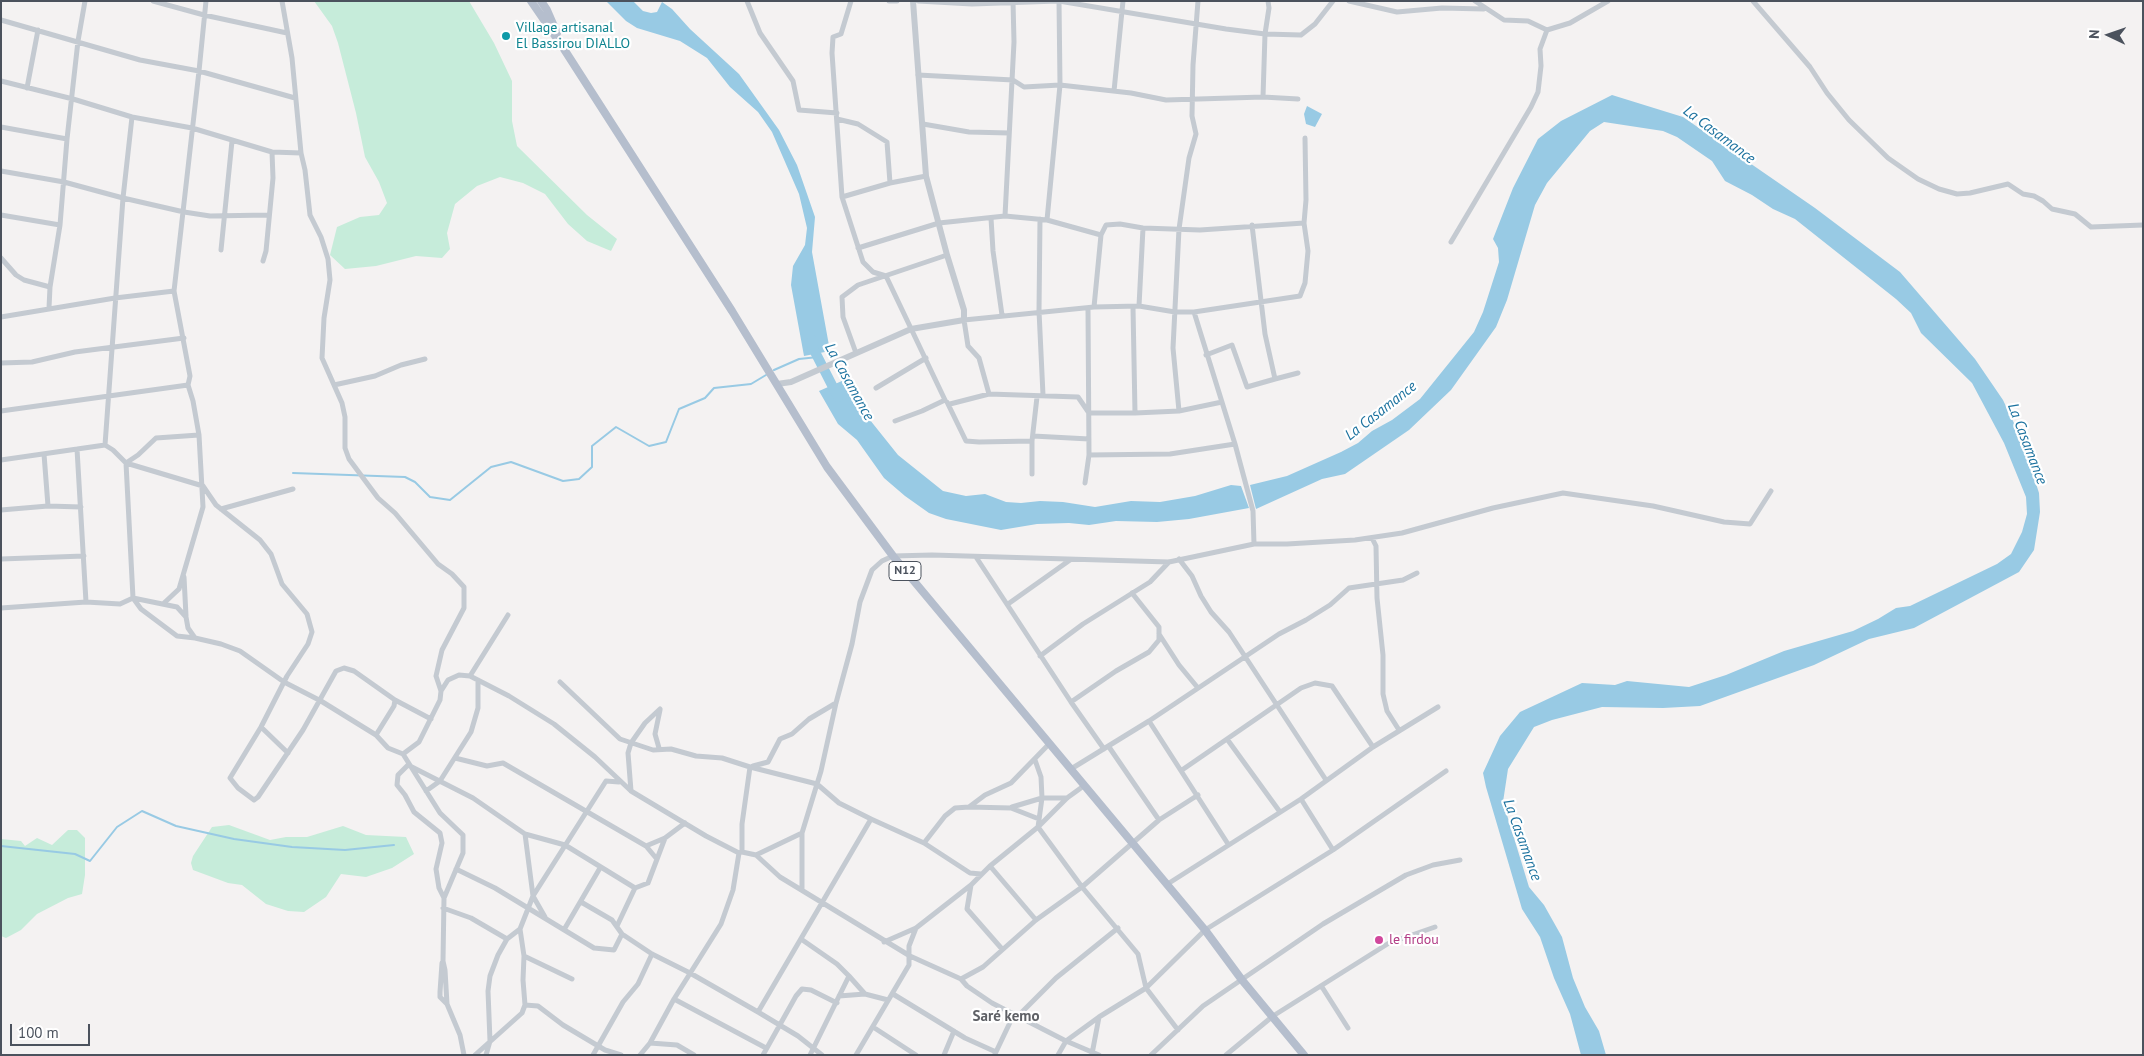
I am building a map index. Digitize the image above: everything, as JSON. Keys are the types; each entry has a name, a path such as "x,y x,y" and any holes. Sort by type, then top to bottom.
{"main road":[{"path":"531,1 562,46"},
{"path":"541,1 547,10 562,46"},
{"name":"N12","path":"562,46 777,384 827,467 893,556 1085,785 1166,886 1205,930 1242,980 1304,1055"}],"street":[{"path":"49,308 50,287 60,225 67,138 73,99 78,41 85,1"},
{"path":"152,1 204,16 287,33"},
{"path":"163,604 179,589 204,507 198,435 193,401 188,385 190,376 174,291 206,1"},
{"path":"282,1 292,58 301,153 308,184 310,215 321,237 328,259 330,295 324,318 322,358 345,416 345,448 349,459 378,498 395,512 438,564 452,574 464,587 464,608 442,650 436,676 441,691 440,700 419,742 403,754"},
{"path":"747,1 760,33 793,81 799,110 837,116 858,124 887,142 890,183"},
{"path":"851,1 841,34 832,37 832,53 842,196 862,262 873,272 886,276 945,400 950,404 966,441 1088,439"},
{"path":"890,1 897,1"},
{"path":"913,1 926,176 964,310 968,346 979,358 989,394"},
{"path":"918,1 1058,1 1265,34 1301,35 1315,24 1333,1"},
{"path":"1047,220 1060,85 1058,1"},
{"path":"1114,91 1123,1"},
{"path":"1179,411 1172,348 1179,229 1189,158 1196,134 1192,116 1193,65 1198,1"},
{"path":"1263,98 1268,1"},
{"path":"1349,1 1397,12 1442,8 1484,9"},
{"path":"1475,1 1484,9 1504,20 1528,21 1547,30 1570,23 1608,1"},
{"path":"1753,1 1810,67 1827,93 1849,120 1888,158 1918,180 1957,194 1970,193 2008,184 2023,194 2034,196 2043,201 2052,209 2075,214 2091,227 2143,225"},
{"path":"1005,216 1013,80 1013,2"},
{"path":"1,20 140,60 199,72 295,98"},
{"path":"27,88 38,30"},
{"path":"1451,242 1538,92 1541,66 1540,49 1547,30"},
{"path":"918,75 1013,80 1024,86 1060,85 1114,91 1166,100 1298,99"},
{"path":"1,82 73,99 132,117 192,128 272,152 301,153"},
{"path":"105,445 123,198 132,117"},
{"path":"923,124 969,132 1009,133"},
{"path":"1,127 67,138"},
{"path":"777,384 791,382 911,329 964,320 1039,311 1136,306 1174,312 1194,312 1300,296 1305,283 1308,251 1304,223 1306,200 1305,138"},
{"path":"221,250 232,141"},
{"path":"263,261 266,251 273,178 272,152"},
{"path":"1,171 64,182 184,212 224,216 268,215"},
{"path":"842,196 890,183 926,176"},
{"path":"1,214 60,225"},
{"path":"858,248 938,223 1005,216 1047,220 1101,234"},
{"path":"991,218 993,251 1002,315"},
{"path":"1040,219 1039,311 1043,395"},
{"path":"1085,483 1089,455 1091,308 1101,234 1106,225 1120,224 1143,228 1200,230 1304,223"},
{"path":"1252,226 1265,334 1275,379"},
{"path":"1135,413 1136,306 1143,228"},
{"path":"856,353 844,317 842,297 858,285 947,255"},
{"path":"1,258 16,275 24,280 50,287"},
{"path":"1,317 115,298 174,291"},
{"path":"1194,312 1246,484 1252,511 1254,544"},
{"path":"1,363 32,362 75,352 184,338"},
{"path":"1206,355 1232,345 1247,387 1298,373"},
{"path":"876,388 926,358"},
{"path":"334,386 375,376 401,365 425,359"},
{"path":"783,394 791,382"},
{"path":"1,411 188,385"},
{"path":"950,404 989,394 1078,397 1089,413"},
{"path":"1032,474 1037,397"},
{"path":"895,421 945,400"},
{"path":"1089,413 1179,411 1222,402"},
{"path":"126,463 138,455 156,438 198,435"},
{"path":"1089,455 1170,454 1235,444"},
{"path":"1,460 105,445 126,463 203,486 210,498 221,509 260,540 271,554 282,584 306,614 312,632 303,653 284,682 261,727 230,778 238,788 254,800 288,753 321,701 336,672 344,668 354,671 395,700 431,719"},
{"path":"77,449 86,602"},
{"path":"44,454 48,506"},
{"path":"126,463 133,598 141,609 177,636 221,644 240,651 284,682 321,701 376,735 388,748 403,754 408,765 440,813 462,835 463,853 444,898 443,961 447,1004 460,1035 464,1055"},
{"path":"221,509 293,489"},
{"path":"802,890 802,833 817,784 852,644 860,602 872,570 882,561 893,556 932,555 1169,562 1254,544 1287,544 1372,538 1426,528 1493,508 1562,493 1653,506 1724,522 1750,524 1771,491"},
{"path":"1,510 48,506 81,507"},
{"path":"1376,546 1383,536"},
{"path":"1372,538 1376,546 1376,584 1383,694 1387,711 1399,730"},
{"path":"1,559 84,556"},
{"path":"976,557 1071,702 1159,820"},
{"path":"1179,559 1192,576 1211,612 1230,632 1326,780"},
{"path":"1008,604 1070,560"},
{"path":"1040,656 1082,624 1150,582 1169,562"},
{"path":"1071,769 1149,721 1279,634 1322,610 1349,588 1403,580 1417,573"},
{"path":"184,577 188,628 195,638"},
{"path":"1071,702 1116,671 1149,652 1158,640 1159,627 1132,593"},
{"path":"1,608 86,602 120,604 133,598 177,607 186,616"},
{"path":"470,676 508,615"},
{"path":"1159,633 1165,646 1198,688"},
{"path":"441,691 448,680 459,675 470,676 478,680 554,724 595,757 631,791 685,823 740,852 756,855 780,877 884,942 910,956 961,978 967,986 1016,1014 1066,1041 1099,1055"},
{"path":"426,791 440,781 471,732 478,708 478,680"},
{"path":"560,682 609,727 615,736 653,750 659,748 696,756 722,758 817,784 839,803 924,843 970,873 980,874"},
{"path":"1182,770 1301,688 1315,683 1332,686 1373,746"},
{"path":"376,735 394,706 395,700"},
{"path":"750,766 768,762 780,739 792,734 809,719 836,703"},
{"path":"1166,886 1228,844 1301,799 1373,746 1438,707"},
{"path":"631,791 628,753 631,743 645,723 660,709 655,734 659,748"},
{"path":"1149,721 1228,844"},
{"path":"261,727 288,753"},
{"path":"1227,739 1280,812"},
{"path":"969,807 985,795 1011,783 1049,744"},
{"path":"455,758 487,766 503,763 646,846 656,858"},
{"path":"1035,760 1041,777 1042,798 1038,827 1082,887 1138,954 1146,988 1178,1030"},
{"path":"408,765 473,798 525,834 565,845 635,888"},
{"path":"408,765 398,775 397,785 414,812 440,833 442,843 436,869 439,888 444,898"},
{"path":"640,1055 650,1043 674,999 721,924 733,890 740,852 750,766"},
{"path":"1058,1055 1066,1041 1099,1017 1146,988 1205,930 1332,850 1446,771"},
{"path":"486,1055 490,1042 488,991 490,976 498,955 507,940 520,929 534,896 606,781 620,782"},
{"path":"884,942 916,928 971,885 980,874 1038,827 1067,798 1085,785"},
{"path":"961,978 983,967 1036,920 1082,887 1159,820 1198,795"},
{"path":"924,843 945,816 955,808 1011,808 1042,798 1067,798"},
{"path":"1301,799 1332,850"},
{"path":"1011,808 1039,819"},
{"path":"758,1012 871,819"},
{"path":"646,846 665,838 685,823"},
{"path":"756,855 802,833"},
{"path":"525,834 534,896 545,918"},
{"path":"617,926 635,888 648,882 665,838"},
{"path":"1151,1055 1203,1006 1323,924 1406,874 1460,860"},
{"path":"990,866 1036,920"},
{"path":"565,928 600,868"},
{"path":"456,869 495,888 528,910 565,928 594,948 614,950 622,934"},
{"path":"971,885 967,909 1002,949"},
{"path":"581,902 612,920 622,934 652,954 690,973 758,1012 798,1036 822,1055"},
{"path":"443,908 471,918 507,940"},
{"path":"1229,1054 1273,1016 1322,987 1389,943 1435,927"},
{"path":"856,1055 910,965 910,946 916,928"},
{"path":"893,994 954,1031 996,1053 1016,1014 1056,978 1118,928"},
{"path":"475,1055 522,1013 525,1005 524,956 520,929"},
{"path":"802,939 837,964 865,994"},
{"path":"593,1055 623,1002 638,984 652,954"},
{"path":"524,956 572,979"},
{"path":"810,1055 849,976"},
{"path":"1322,987 1348,1028"},
{"path":"763,1055 802,989 811,990 837,1003"},
{"path":"840,996 865,994 888,1000"},
{"path":"674,999 766,1048"},
{"path":"525,1005 538,1006 563,1025 605,1050 621,1055"},
{"path":"1092,1053 1099,1017"},
{"path":"873,1027 916,1055"},
{"path":"944,1055 954,1031"},
{"path":"650,1043 677,1045 694,1055"}],"green space":[{"path":"314,1 469,1 494,43 512,81 512,121 517,146 587,215 617,239 611,251 587,241 568,224 545,194 523,183 500,177 477,186 455,204 447,233 450,249 442,258 416,256 376,266 345,269 330,255 337,227 360,217 379,215 387,203 379,182 365,157 356,113 332,26"},
{"path":"229,825 270,840 286,837 307,837 343,826 366,835 406,837 414,854 392,868 366,877 341,874 326,897 304,912 288,911 266,904 242,885 228,883 193,870 191,863 193,856 212,827"},
{"path":"68,830 77,830 85,838 85,875 82,894 68,898 37,914 21,930 6,938 1,936 1,839 21,841 25,846 37,838 52,845"}],"water":[{"path":"606,1 633,1 643,11 651,13 657,12 662,2 672,9 690,29 739,74 779,130 797,165 815,217 812,252 830,351 804,356 791,285 793,266 805,245 807,228 799,194 772,132 758,112 730,87 707,58 680,41 637,28 626,21"},
{"path":"1612,95 1683,117 1815,208 1900,272 1975,359 2003,400 2022,440 2039,493 2040,512 2034,550 2019,572 1914,628 1869,639 1814,665 1700,706 1663,708 1602,707 1552,720 1534,727 1508,769 1503,802 1529,887 1544,905 1562,937 1573,978 1585,1007 1599,1031 1606,1055 1581,1055 1570,1014 1554,978 1540,937 1522,909 1486,787 1483,773 1500,736 1520,712 1582,683 1615,685 1627,681 1689,687 1726,675 1784,651 1853,631 1896,608 1910,606 1997,564 2011,554 2022,532 2027,514 2026,497 2004,443 1972,383 1921,333 1911,313 1896,299 1795,219 1773,209 1752,195 1725,181 1712,161 1677,137 1663,131 1604,122 1590,131 1547,183 1535,205 1507,300 1496,327 1451,390 1409,430 1345,474 1322,479 1256,509 1250,485 1287,476 1341,452 1358,443 1372,431 1392,420 1420,399 1474,332 1483,312 1499,262 1498,248 1493,239 1513,188 1538,139 1561,121"},
{"path":"1307,106 1322,114 1315,127 1306,124 1304,114"},
{"path":"851,377 860,402 870,420 898,455 943,491 966,496 985,494 1006,502 1063,502 1095,507 1131,501 1160,502 1195,496 1231,485 1241,486 1249,508 1189,519 1157,522 1116,521 1089,525 1069,523 1037,524 1001,530 946,519 929,513 884,478 857,440 838,424 819,391"}],"waterway":[{"name":"La Casamance","path":"812,340 812,346 838,397"},
{"path":"774,370 799,359 818,357"},
{"path":"293,473 405,477 415,482 430,497 450,500 491,467 511,462 563,481 579,479 592,467 592,446 616,427 649,446 666,442 679,409 705,398 714,388 751,384 766,375"},
{"path":"1,846 75,854 90,861 117,827 142,811 176,826 234,839 292,847 345,850 394,845"}],"place":[{"name":"Village artisanal El Bassirou DIALLO","path":"506,36"},
{"name":"le firdou","path":"1379,940"}],"district":[{"name":"Saré kemo","path":"1006,1017"}]}
